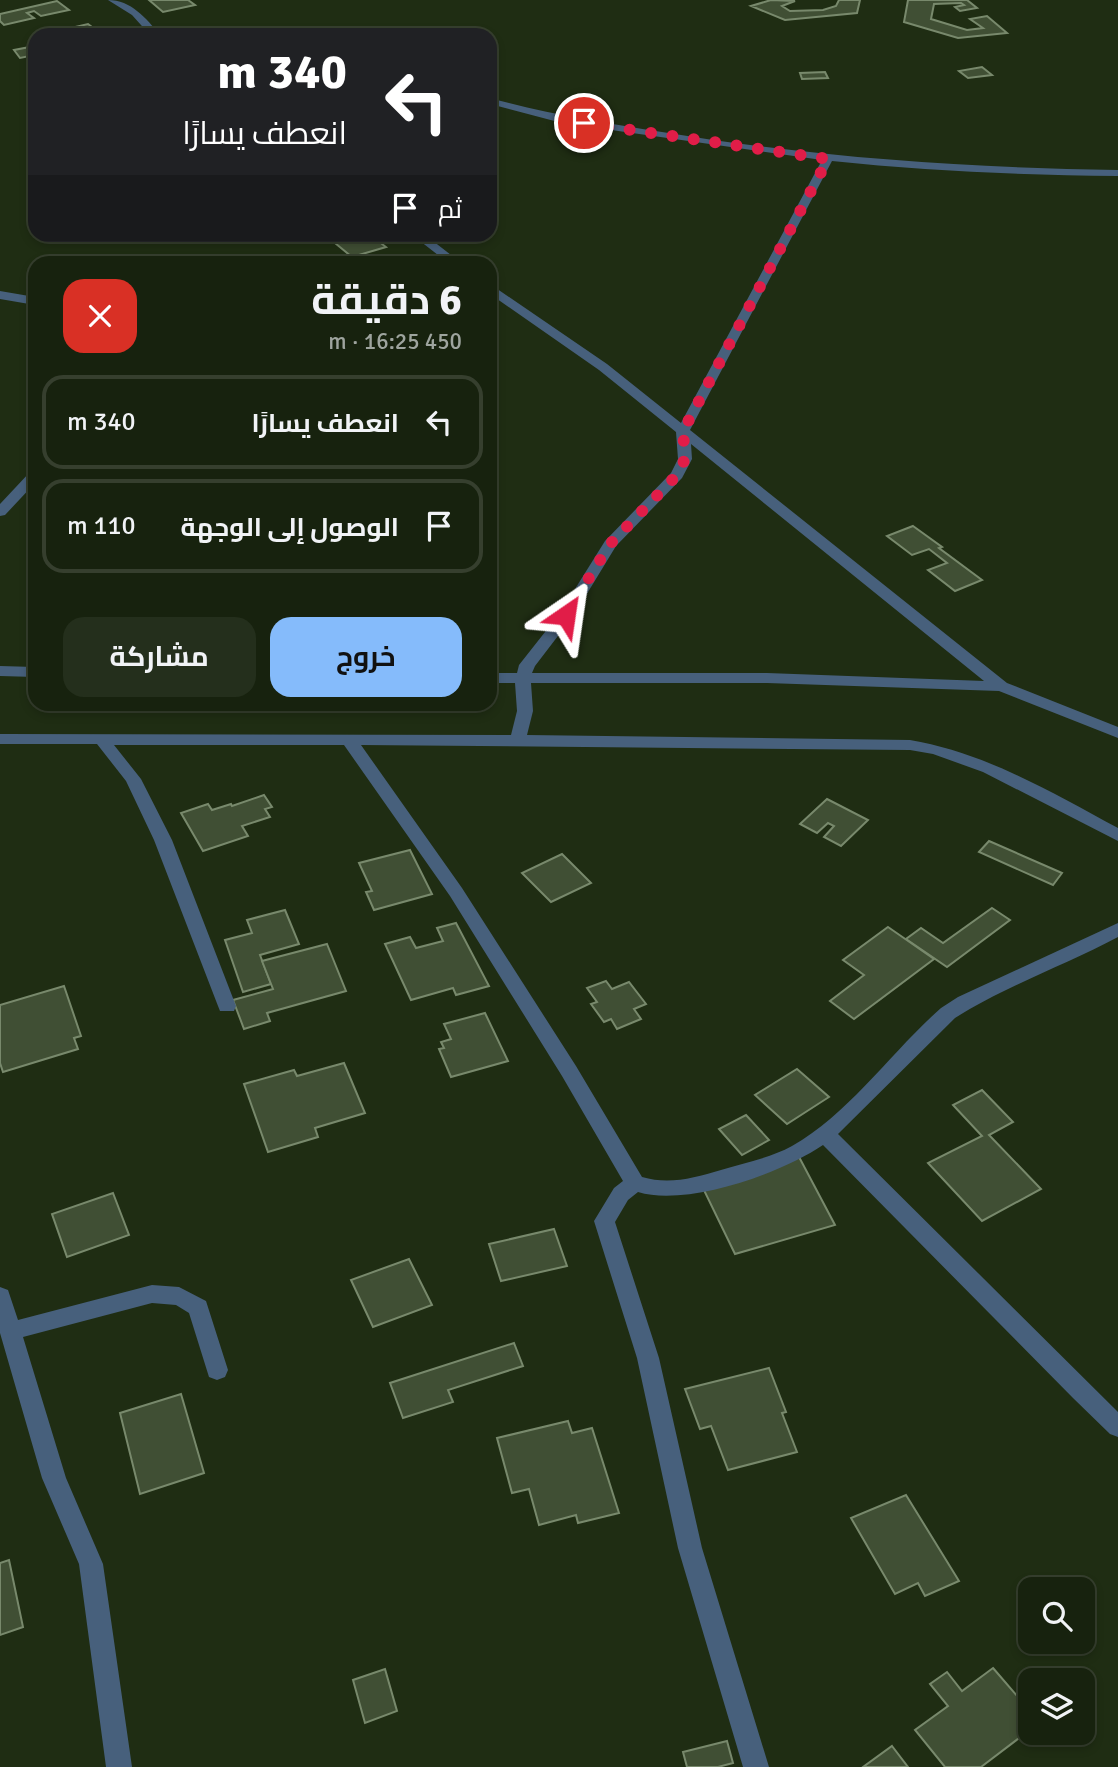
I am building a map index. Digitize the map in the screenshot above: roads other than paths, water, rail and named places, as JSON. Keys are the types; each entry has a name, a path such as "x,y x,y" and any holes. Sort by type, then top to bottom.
{"street":[{"path":"113,0 135,13 149,28"},
{"path":"497,103 547,118 828,159 996,171 1118,173"},
{"path":"518,740 525,711 523,678 527,665 566,615 610,544 677,475 685,459 683,431 828,159"},
{"path":"427,242 446,256"},
{"path":"497,293 603,368 1001,686 1118,733"},
{"path":"0,295 28,300"},
{"path":"0,512 28,482"},
{"path":"0,671 28,671"},
{"path":"497,678 767,678 1001,686"},
{"path":"0,739 856,742 934,747 979,764 1118,835"},
{"path":"101,739 133,779 163,840 227,1006"},
{"path":"348,739 456,892 569,1071 635,1183 667,1191 758,1168 798,1151 824,1133 947,1013 1118,929"},
{"path":"824,1133 931,1238 1026,1338 1118,1427"},
{"path":"635,1183 621,1194 604,1221 648,1358 690,1548 756,1767"},
{"path":"12,1331 152,1294 179,1296 198,1307 217,1370"},
{"path":"0,1296 54,1478 91,1564 119,1767"}]}
